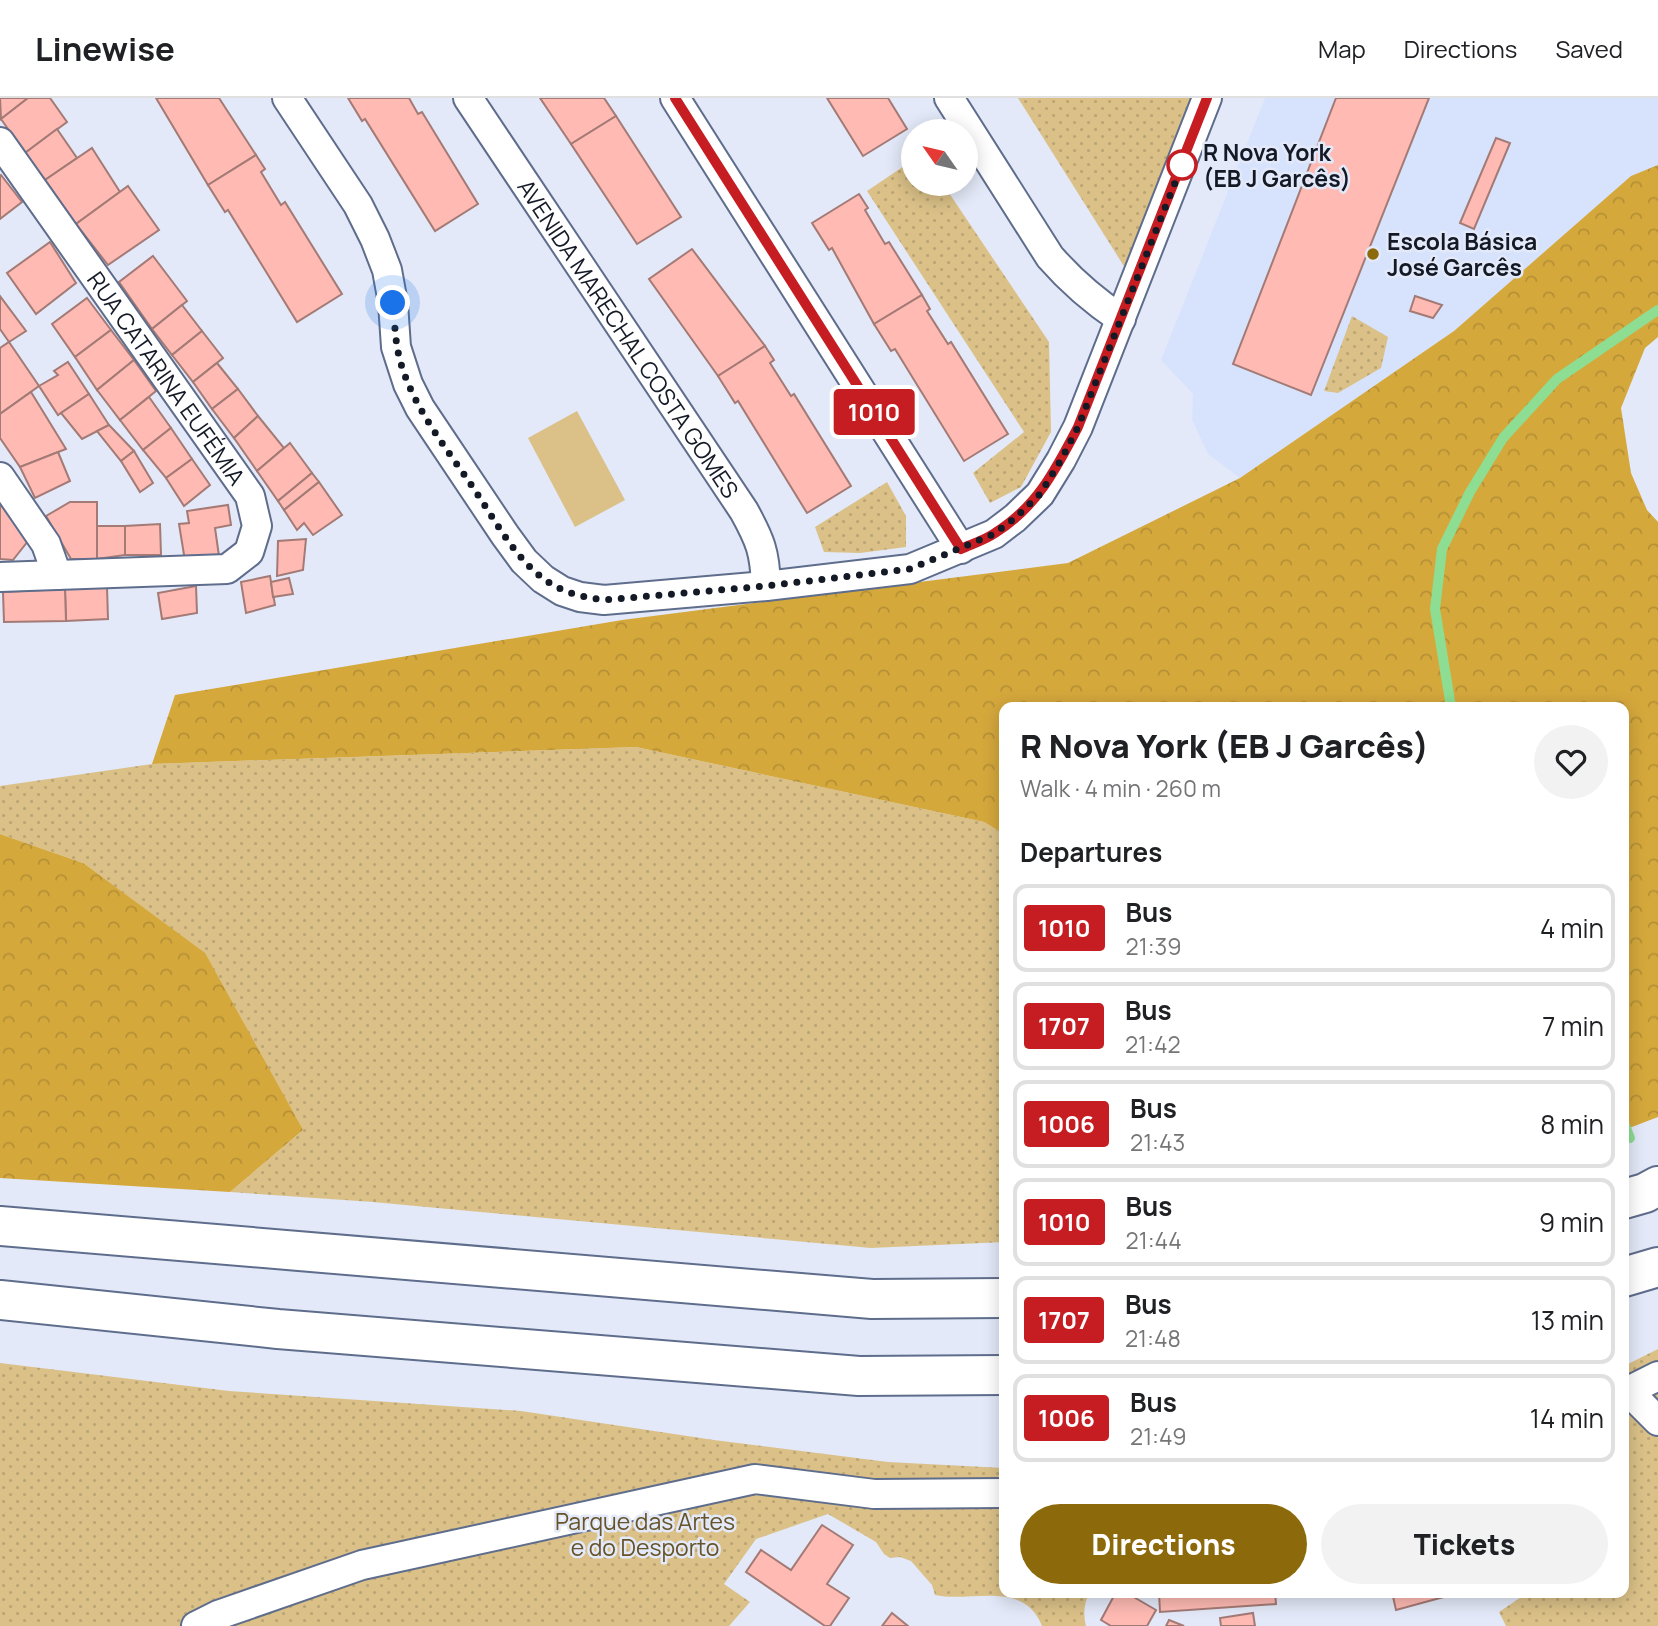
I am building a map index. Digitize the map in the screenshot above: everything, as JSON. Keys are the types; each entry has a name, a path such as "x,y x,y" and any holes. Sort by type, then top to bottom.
{"highway":[{"path":"1629,1198 1658,1186"},
{"path":"0,1226 872,1299 999,1298"},
{"path":"1629,1276 1658,1267"},
{"path":"0,1300 278,1329 859,1376 999,1375"}],"street":[{"path":"287,98 358,205 375,239 387,270 393,303 396,347 405,376 420,408 524,561 543,579 562,591 604,600 766,586 910,569 994,534 1015,518 1040,494 1078,427 1207,98"},
{"name":"AVENIDA MARECHAL COSTA GOMES","path":"468,98 744,511 758,537 765,561 766,586"},
{"path":"675,98 961,549"},
{"path":"949,98 1050,257 1068,278 1093,300 1121,319"},
{"name":"RUA CATARINA EUFÉMIA","path":"0,142 250,496 257,526 249,552 227,569 0,577"},
{"path":"0,477 46,544 57,575"},
{"path":"1629,1390 1658,1376"},
{"path":"1629,1395 1658,1422"},
{"path":"196,1626 218,1615 362,1565 755,1479 874,1494 999,1493"}],"shaded area":[{"name":"Escola Básica José Garcês","path":"1265,98 1658,98 1658,165 1631,177 1454,331 1240,478 1208,454 1192,420 1193,394 1161,360"}],"green space":[{"path":"1018,98 1192,98 1127,271"},
{"path":"1658,165 1658,337 1645,348 1621,408 1631,473 1647,510 1658,522 1658,1117 1629,1128 1629,702 999,702 999,831 984,822 636,747 152,764 175,695 622,620 1068,563 1240,478 1454,331 1631,176"},
{"path":"901,168 901,196 951,196 1049,342 1051,432 1021,487 990,503 973,473 1024,432 867,191"},
{"path":"1352,316 1388,337 1381,368 1338,393 1324,391"},
{"path":"577,411 625,500 575,527 528,438"},
{"path":"887,482 906,516 906,547 860,553 824,552 815,527"},
{"path":"636,747 984,822 999,831 999,1242 871,1248 373,1202 230,1192 303,1130 83,863 0,834 0,786 152,764"},
{"path":"0,834 83,863 205,953 303,1130 230,1192 0,1178"},
{"path":"1658,1349 1658,1626 1506,1626 1499,1612 1520,1598 1629,1598 1629,1364"},
{"name":"Parque das Artes e do Desporto","path":"0,1363 229,1391 521,1411 714,1440 888,1462 999,1468 999,1597 935,1595 932,1585 911,1561 900,1557 890,1558 876,1542 828,1514 756,1539 724,1584 750,1602 729,1626 0,1626"},
{"name":"Parque das Artes e do Desporto","path":"1010,1598 1087,1598 1084,1609 1086,1626 1042,1626 1034,1612 1023,1602"}],"building":[{"path":"0,98 28,98 1,119"},
{"path":"28,98 50,98 67,122 25,153 1,119"},
{"path":"156,98 219,98 256,155 208,185"},
{"path":"348,98 409,98 418,114 422,112 478,204 435,231 365,119 362,121"},
{"path":"540,98 604,98 616,116 571,144"},
{"path":"827,98 888,98 901,119 901,133 863,156"},
{"path":"1336,98 1429,98 1311,395 1233,364"},
{"path":"616,116 681,217 637,244 571,144"},
{"path":"57,129 77,158 45,180 25,153"},
{"path":"1496,138 1510,143 1474,229 1460,223"},
{"path":"92,148 120,192 76,224 45,180"},
{"path":"256,155 265,169 261,172 281,205 285,202 342,294 297,322 228,210 225,212 208,185"},
{"path":"0,176 22,202 0,219"},
{"path":"128,186 159,230 108,265 76,224"},
{"path":"859,194 885,244 889,242 922,295 874,324 832,248 829,250 812,223"},
{"path":"50,242 76,283 36,314 7,273"},
{"path":"692,249 765,346 718,376 649,279"},
{"path":"153,256 187,301 152,329 119,282"},
{"path":"922,295 930,309 927,311 948,344 951,342 1008,434 964,461 895,349 891,351 874,324"},
{"path":"0,296 26,331 9,342 0,329"},
{"path":"1415,296 1442,305 1433,318 1410,311"},
{"path":"87,298 111,330 75,357 52,324"},
{"path":"182,305 202,331 172,355 152,329"},
{"path":"111,330 134,360 97,390 75,357"},
{"path":"202,331 223,358 193,382 172,355"},
{"path":"9,342 39,386 0,414 0,348"},
{"path":"765,346 774,360 770,363 791,396 794,394 851,486 807,513 738,401 735,403 718,376"},
{"path":"134,360 156,391 120,420 97,390"},
{"path":"68,362 89,394 58,415 39,386 58,375 54,371"},
{"path":"217,363 238,389 212,409 193,382"},
{"path":"238,389 258,416 234,438 212,409"},
{"path":"31,392 66,449 20,467 0,438 0,414"},
{"path":"89,394 109,425 82,439 61,413"},
{"path":"149,397 171,428 143,450 120,420"},
{"path":"258,416 284,448 257,471 234,438"},
{"path":"109,425 134,451 121,461 97,431"},
{"path":"171,428 192,459 166,478 143,450"},
{"path":"290,443 312,473 278,501 257,471"},
{"path":"134,451 153,483 140,492 121,461"},
{"path":"58,452 70,481 35,498 20,467"},
{"path":"192,459 210,485 184,506 166,478"},
{"path":"312,473 319,482 284,510 278,501"},
{"path":"319,482 342,515 313,535 304,523 297,530 284,510"},
{"path":"70,502 97,502 97,559 71,559 46,516"},
{"path":"0,503 28,541 13,560 0,559"},
{"path":"228,505 231,525 215,528 219,556 185,561 179,524 189,523 187,511"},
{"path":"160,524 161,555 125,555 125,526"},
{"path":"97,526 125,526 125,555 97,559"},
{"path":"306,539 303,570 277,576 278,541"},
{"path":"270,576 275,605 246,613 241,582"},
{"path":"289,578 293,594 273,597 271,582"},
{"path":"196,586 197,613 162,619 158,593"},
{"path":"107,587 108,619 66,621 65,589"},
{"path":"65,589 66,621 4,622 3,592"},
{"path":"822,1525 853,1545 827,1584 849,1598 830,1626 825,1626 746,1572 761,1550 791,1570"},
{"path":"1113,1598 1135,1598 1156,1610 1147,1626 1111,1626 1101,1620"},
{"path":"1159,1598 1276,1598 1276,1604 1160,1612"},
{"path":"1393,1598 1440,1598 1396,1610"},
{"path":"892,1613 908,1626 882,1626"},
{"path":"1253,1613 1255,1626 1221,1626 1220,1618"},
{"path":"1169,1620 1184,1626 1166,1626"}],"waterway":[{"path":"1450,702 1435,609 1442,549 1470,492 1503,438 1557,379 1658,310"}],"bus line":[{"name":"1010","path":"675,98 961,549 994,534 1015,518 1040,494 1061,460 1078,427 1207,98"}],"place":[{"name":"R Nova York (EB J Garcês)","path":"1182,165"},
{"name":"Escola Básica José Garcês","path":"1373,254"}],"route":[{"path":"393,303 396,347 408,384 420,408 524,561 543,579 562,591 604,600 766,586 910,569 994,534 1040,494 1078,427 1182,165"}]}
